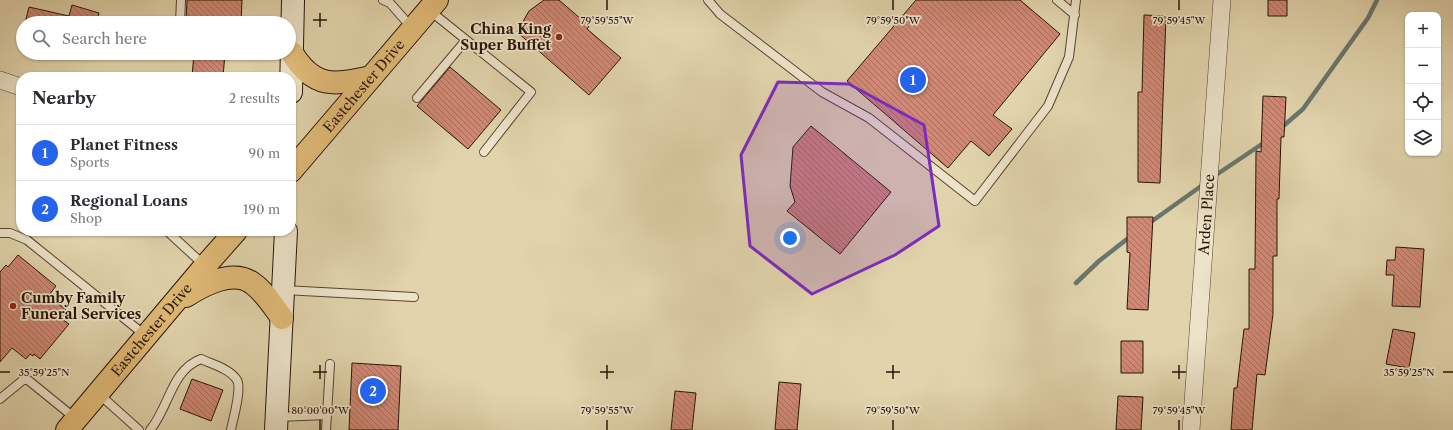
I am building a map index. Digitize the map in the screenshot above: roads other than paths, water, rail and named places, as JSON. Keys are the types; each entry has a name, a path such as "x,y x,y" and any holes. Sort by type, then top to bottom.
{"main road":[{"path":"292,16 293,0"},
{"name":"Eastchester Drive","path":"296,165 433,5"},
{"path":"296,57 301,68 307,73 329,83 349,82 371,77"},
{"path":"291,60 291,72"},
{"name":"Eastchester Drive","path":"72,425 174,302 232,236"},
{"path":"276,423 286,236"},
{"path":"174,302 206,283 236,278 251,282 260,290 282,318"}],"street":[{"name":"Arden Place","path":"1191,430 1222,0"},
{"path":"0,80 16,85"}],"lane":[{"path":"180,16 181,0"},
{"path":"383,0 390,3 412,29"},
{"path":"708,0 720,14 822,92 869,118 975,200 1048,106 1069,57 1076,0"},
{"path":"1057,0 1075,14"},
{"path":"433,5 466,40 531,92 484,152"},
{"path":"417,98 466,40"},
{"path":"0,233 10,233 16,235"},
{"path":"17,236 27,240 146,336"},
{"path":"173,236 205,266"},
{"path":"284,290 414,297"},
{"path":"150,430 181,373 191,363 201,359 226,371 237,380 239,387 231,430"},
{"path":"326,430 330,364"},
{"path":"0,399 23,380 28,380 72,425"},
{"path":"98,393 139,430"},
{"path":"276,423 327,415"}],"waterway":[{"path":"1281,128 1303,109 1368,18 1377,0"},
{"path":"1213,177 1265,142"},
{"path":"1148,224 1204,184"},
{"path":"1076,283 1099,261 1131,236"}],"place":[{"name":"China King Super Buffet","path":"559,37"},
{"name":"Planet Fitness","path":"913,80"},
{"name":"Cumby Family Funeral Services","path":"13,306"},
{"name":"Regional Loans","path":"373,391"}]}
